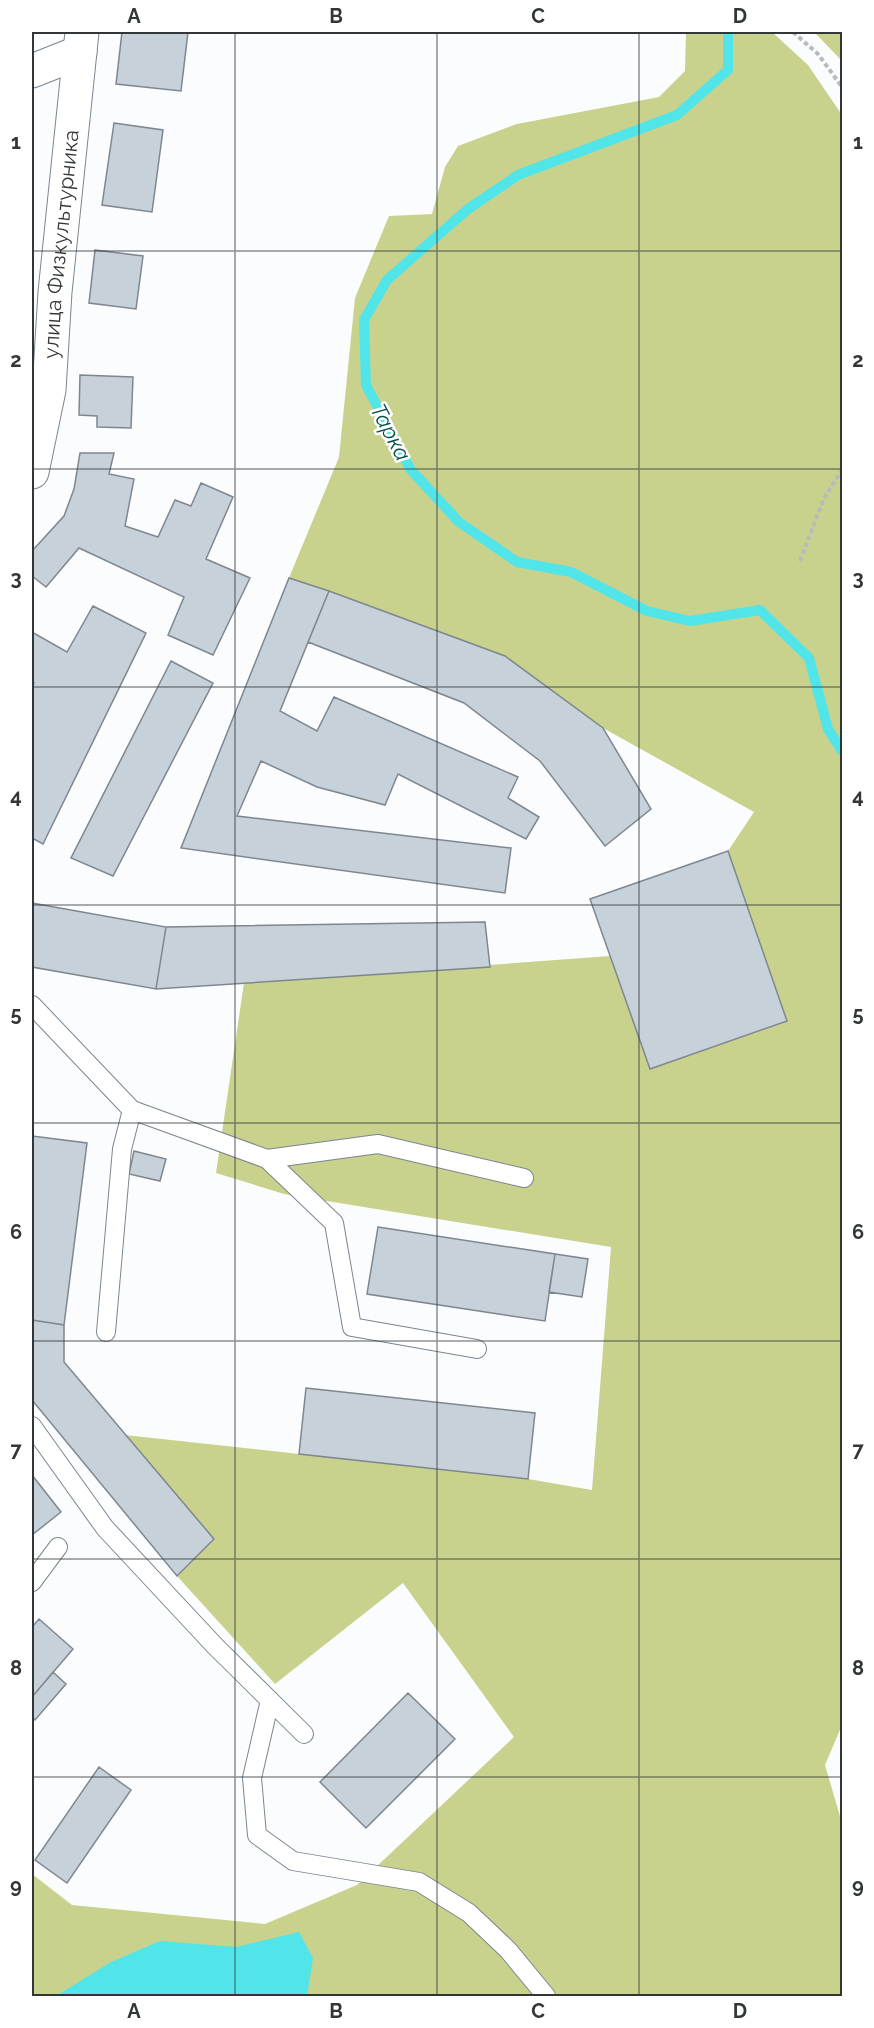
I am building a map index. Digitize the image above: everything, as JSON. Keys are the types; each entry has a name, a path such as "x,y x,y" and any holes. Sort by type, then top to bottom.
{"street":[{"path":"32,71 81,42"},
{"name":"улица Физкультурника","path":"32,472 49,390 55,292 81,42"}],"lane":[{"path":"32,1005 132,1110 267,1159 334,1223 352,1327 477,1349"},
{"path":"106,1332 122,1149 132,1110"},
{"path":"267,1159 378,1144 524,1178"},
{"path":"32,1426 105,1528 215,1646 304,1734"},
{"path":"32,1582 58,1547"},
{"path":"270,1700 252,1778 257,1836 293,1861 419,1882 469,1913 508,1950 546,1996"}],"path":[{"path":"794,32 818,54 843,87"},
{"path":"800,561 824,498 843,470"}],"green space":[{"path":"686,32 772,32 808,65 842,115 842,1725 825,1765 842,1823 842,1996 32,1996 32,1874 72,1905 265,1924 357,1885 514,1737 403,1583 275,1684 177,1576 214,1539 125,1435 528,1479 592,1490 611,1247 284,1194 216,1173 244,983 610,956 650,1069 787,1021 728,851 754,812 603,728 505,656 289,578 339,457 355,298 389,216 432,214 445,167 458,146 517,124 659,97 685,71"},
{"path":"813,32 842,32 842,61 817,35"}],"water":[{"path":"299,1932 313,1958 307,1996 56,1996 111,1962 160,1941 236,1947"}],"building":[{"path":"122,32 188,32 181,91 116,84"},
{"path":"114,123 163,130 152,212 102,205"},
{"path":"95,250 143,256 136,309 89,303"},
{"path":"80,375 133,377 131,428 97,427 97,416 79,415"},
{"path":"80,453 114,453 109,474 134,479 125,526 158,537 175,500 191,506 201,483 233,497 206,559 250,578 213,655 168,635 184,597 79,548 46,587 32,576 32,551 64,516 74,489"},
{"path":"289,578 329,591 280,711 317,731 334,697 518,777 508,798 539,817 526,839 398,774 385,805 317,787 261,761 237,816 511,848 505,893 181,848"},
{"path":"329,591 505,656 603,728 651,809 605,846 540,761 464,703 308,642"},
{"path":"93,606 146,633 43,844 32,838 32,687 34,683 32,682 32,632 67,652"},
{"path":"171,661 213,683 113,876 71,858"},
{"path":"728,851 787,1021 650,1069 590,899"},
{"path":"32,903 166,927 156,989 32,967"},
{"path":"485,922 490,967 156,989 166,927"},
{"path":"32,1136 87,1143 64,1325 32,1320"},
{"path":"134,1151 166,1159 160,1181 129,1174"},
{"path":"378,1227 555,1254 545,1321 367,1294"},
{"path":"555,1254 588,1259 582,1297 549,1292"},
{"path":"32,1320 64,1325 64,1362 214,1539 177,1576 32,1400"},
{"path":"306,1388 535,1413 528,1479 299,1454"},
{"path":"32,1475 61,1512 32,1535"},
{"path":"39,1619 73,1649 32,1697 32,1627"},
{"path":"53,1672 66,1684 35,1720 32,1717 32,1697"},
{"path":"408,1693 455,1739 366,1828 320,1782"},
{"path":"99,1767 131,1790 67,1883 35,1860"}],"waterway":[{"name":"Тарка","path":"728,32 728,70 677,115 518,175 468,209 387,280 364,320 366,385 411,470 459,522 517,562 571,572 647,611 690,621 760,610 809,658 828,729 842,751"}]}
